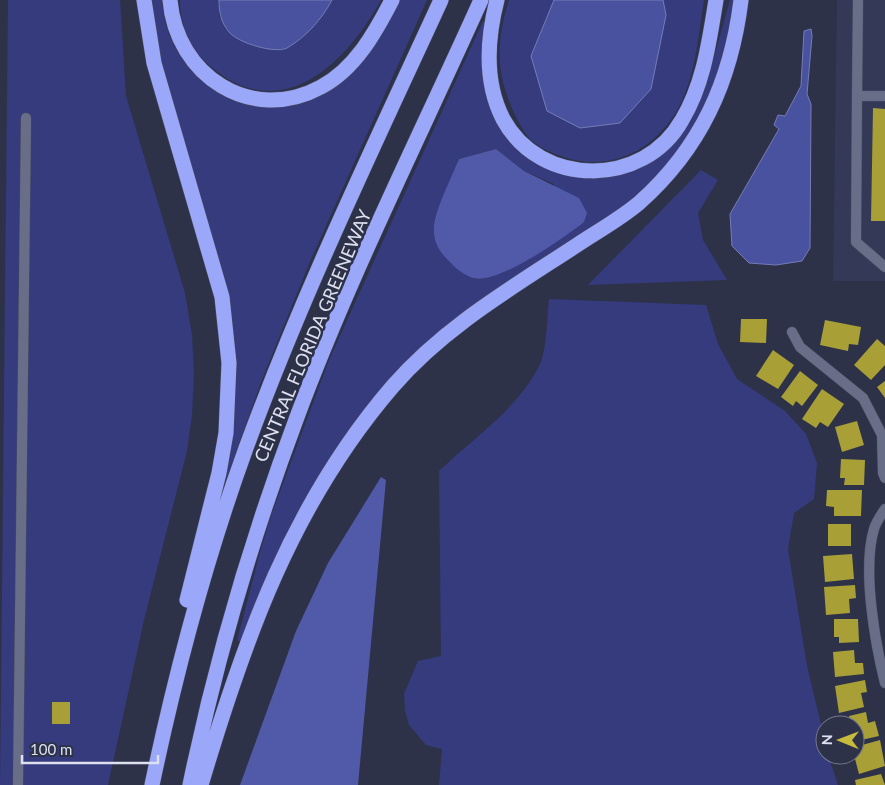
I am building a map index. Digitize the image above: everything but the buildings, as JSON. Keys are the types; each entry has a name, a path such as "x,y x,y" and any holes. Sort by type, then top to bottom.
{"highway":[{"path":"144,0 154,63 222,298 229,363 226,433 219,473 170,670 152,785"},
{"path":"170,0 171,14 177,35 195,66 211,81 225,89 262,100 300,97 332,80 365,47 392,0"},
{"name":"CENTRAL FLORIDA GREENEWAY","path":"152,785 174,688 199,592 248,442 301,309 441,0"},
{"name":"CENTRAL FLORIDA GREENEWAY","path":"190,785 210,697 235,603 263,510 297,416 355,278 482,0"},
{"path":"497,0 490,36 490,82 504,119 514,135 543,159 561,167 581,171 615,168 645,157 665,142 682,121 700,80 716,0"},
{"path":"201,785 228,692 280,561 305,512 350,442 394,385 424,354 469,317 637,204 672,170 702,127 719,94 731,58 741,0"}],"street":[{"path":"858,0 856,242 885,267"},
{"path":"857,96 885,96"},
{"path":"18,785 26,118"},
{"path":"792,332 800,347 863,398 882,435 883,473 885,478"},
{"path":"885,508 874,528 869,572 879,659 885,684"}],"shaded area":[{"path":"8,0 120,0 126,96 185,293 192,335 194,373 192,415 187,451 144,620 108,785 0,785"},
{"path":"148,0 162,0 166,24 175,46 187,66 203,82 222,95 244,103 267,107 292,105 316,98 332,89 373,41 390,18 400,0 427,0 309,264 261,382 218,503 233,358 160,72"},
{"path":"180,0 219,0 219,17 285,49 312,27 323,15 332,0 381,0 367,23 331,65 310,80 287,89 263,91 238,84 211,67 204,60 188,37 182,19"},
{"path":"219,0 332,0 318,21 301,39 287,48 274,50 240,40 229,32 221,17"},
{"path":"509,0 554,0 531,56 666,15 663,0 704,0 691,75 673,117 651,141 623,157 608,161 577,160 552,153 535,143 526,135 516,117 504,88 501,74 501,31"},
{"path":"554,0 663,0 666,15 651,89 620,123 580,128 547,111 531,56"},
{"path":"730,0 735,0 723,63 693,133 642,194 546,260 375,400 242,641 237,641 272,513 329,360 483,21 485,22 482,68 491,111 500,128 510,141 537,164 573,176 602,178 633,170 650,161 687,126 706,86","holes":["496,149 524,171 554,184 530,259 485,278 474,279 434,227 459,159"]},
{"path":"837,0 885,0 885,281 833,281"},
{"path":"811,29 807,94 811,104 810,248 802,261 776,265 749,263 732,246 730,214 779,129 774,125 778,115 785,116 801,86 804,31"},
{"path":"496,149 524,171 579,198 587,213 584,222 531,258 498,274 484,278 473,278 457,269 445,258 436,242 435,220 459,159"},
{"path":"701,170 718,180 698,213 703,240 727,280 588,285"},
{"path":"549,299 706,305 718,344 737,379 785,411 806,434 817,463 814,499 794,513 788,549 807,666 819,715 815,715 815,765 831,765 838,785 439,785 442,749 426,745 409,725 405,711 404,694 418,661 441,656 439,471 494,422 520,395 540,364 546,332"},
{"path":"381,477 386,480 358,785 240,785 296,631 328,563"}]}
